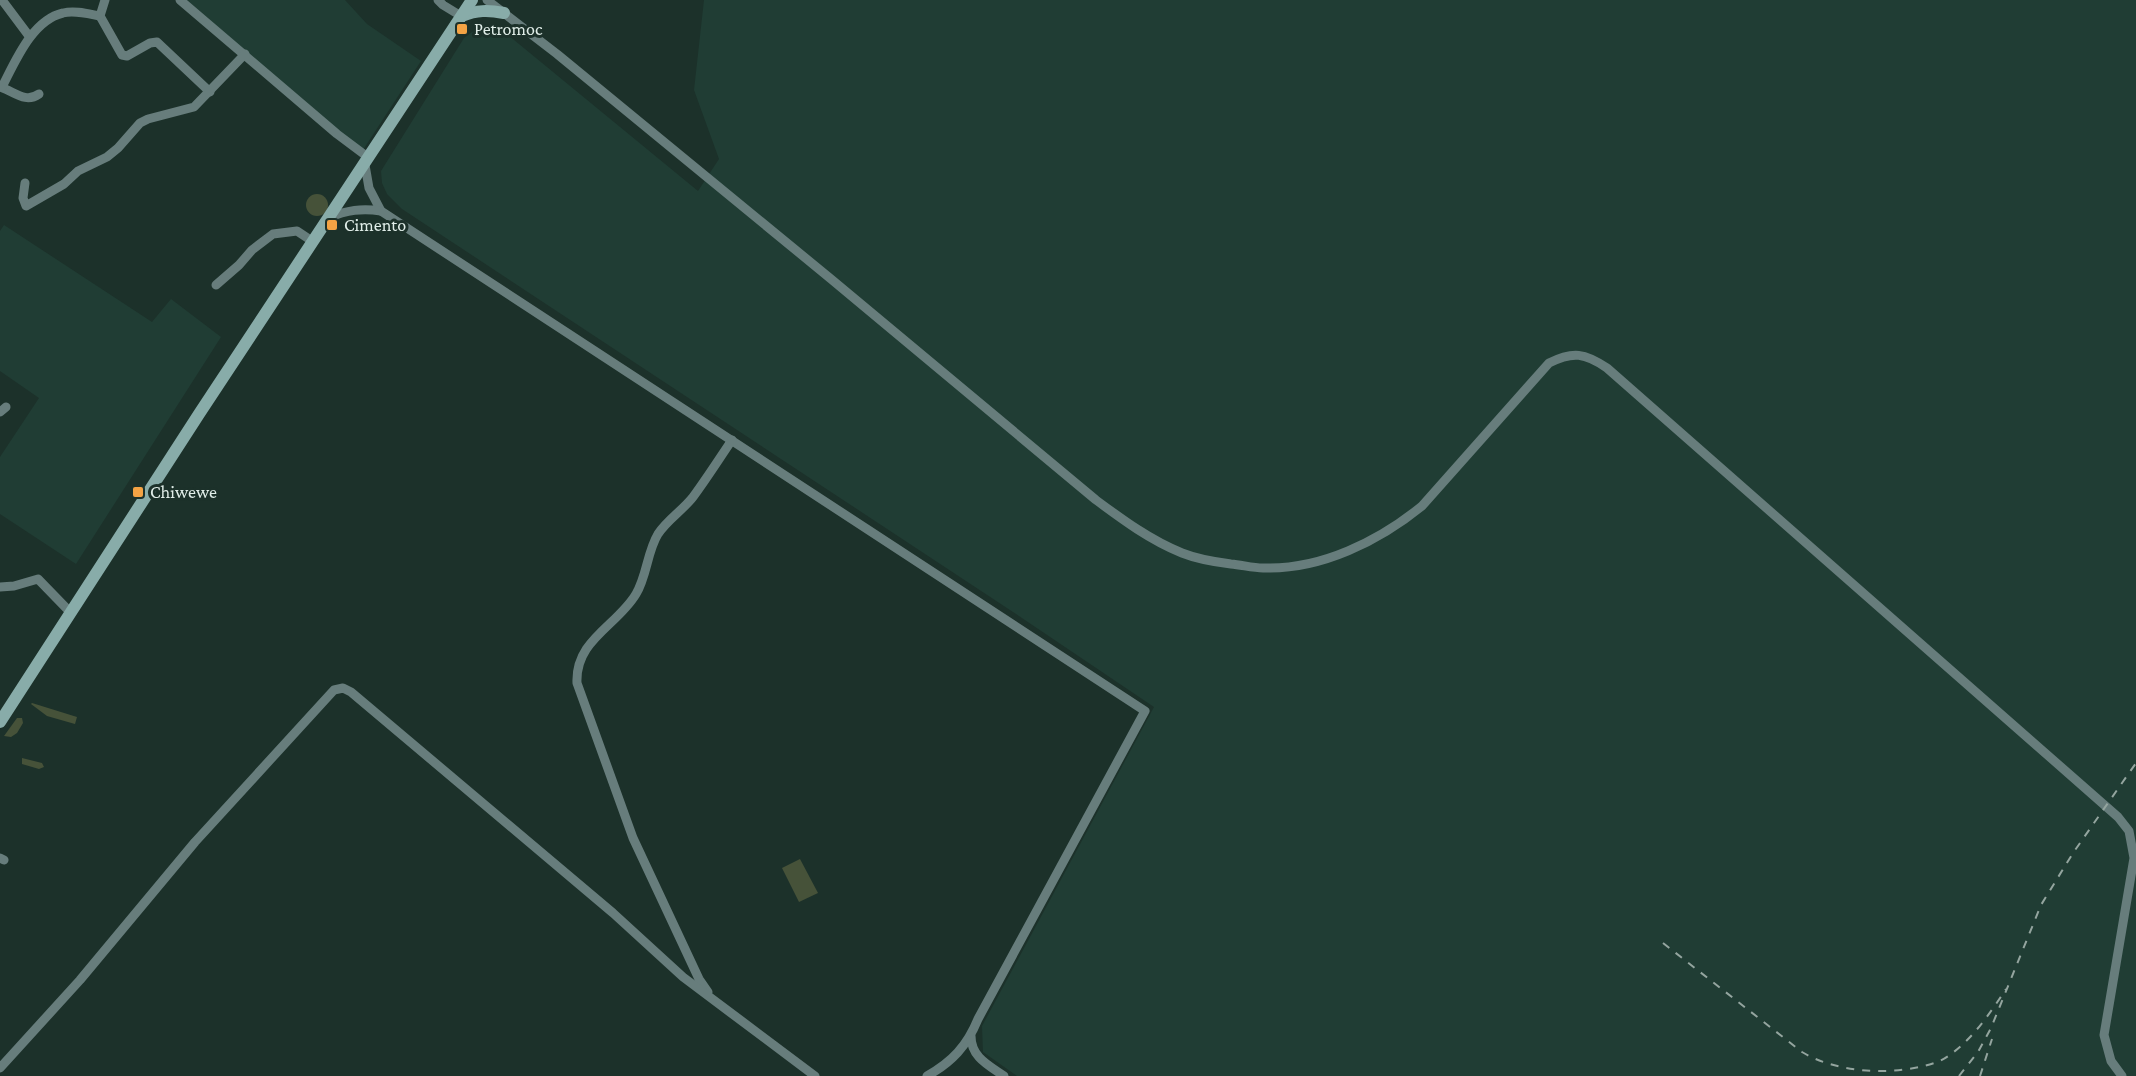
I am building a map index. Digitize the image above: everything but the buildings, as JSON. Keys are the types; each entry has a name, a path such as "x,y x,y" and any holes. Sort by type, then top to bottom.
{"main road":[{"path":"0,722 312,241 472,0"},
{"path":"461,16 475,11 488,10 507,15 503,0"}],"street":[{"path":"2,0 29,36"},
{"path":"105,0 100,16 122,55 127,56 150,43 157,42 210,92"},
{"path":"180,0 367,161 369,188 381,211"},
{"path":"438,0 461,16"},
{"path":"487,0 831,279 1096,500 1160,543 1184,554 1215,562 1263,568 1291,566 1320,560 1360,547 1398,525 1422,506 1549,363 1579,354 1592,358 1607,368 2118,818 2129,831 2134,858 2103,1035 2110,1061 2122,1076"},
{"path":"39,94 31,99 25,98 1,87 29,36 50,18 62,13 75,12 100,16"},
{"path":"25,183 23,198 26,206 64,184 78,171 118,148 140,123 194,107 245,54"},
{"path":"328,218 357,209 381,211 1145,711 978,1019 971,1036 954,1058 927,1076"},
{"path":"216,285 252,250 273,234 297,231 312,241"},
{"path":"713,999 699,979 633,838 577,683 577,673 580,659 594,638 637,593 651,547 659,532 692,498 732,440"},
{"path":"0,587 14,586 38,579 71,613"},
{"path":"0,1068 80,980 211,825 334,690 343,688 351,692 613,914 684,978 815,1076"},
{"path":"971,1036 974,1052 1004,1076"}],"shaded area":[{"path":"187,0 345,0 367,24 421,61 361,153"},
{"path":"704,0 2136,0 2136,1076 1017,1076 983,1052 982,1026 1154,707 402,209 387,194 382,183 381,171 464,38 476,29 494,25 698,191 719,159 694,90"},
{"path":"317,194 325,197 328,205 325,213 317,216 309,213 306,205 309,197"},
{"path":"4,225 152,322 171,299 221,337 76,564 0,514 0,457 39,398 0,371 0,231"},
{"path":"32,703 77,717 75,724 47,716"},
{"path":"17,718 22,718 23,723 17,733 11,737 4,736"},
{"path":"22,758 42,763 44,767 39,769 22,764"},
{"path":"800,859 818,893 799,902 782,868"}],"railway":[{"path":"1959,1076 1978,1052 1991,1028 2041,905 2073,853 2136,763"},
{"path":"1663,943 1802,1052 1817,1060 1852,1069 1889,1071 1924,1066 1940,1061 1969,1038 2006,989"},
{"path":"1980,1076 1992,1039"}],"place":[{"name":"Petromoc","path":"462,29"},
{"name":"Cimento","path":"332,225"},
{"name":"Chiwewe","path":"138,492"}]}
